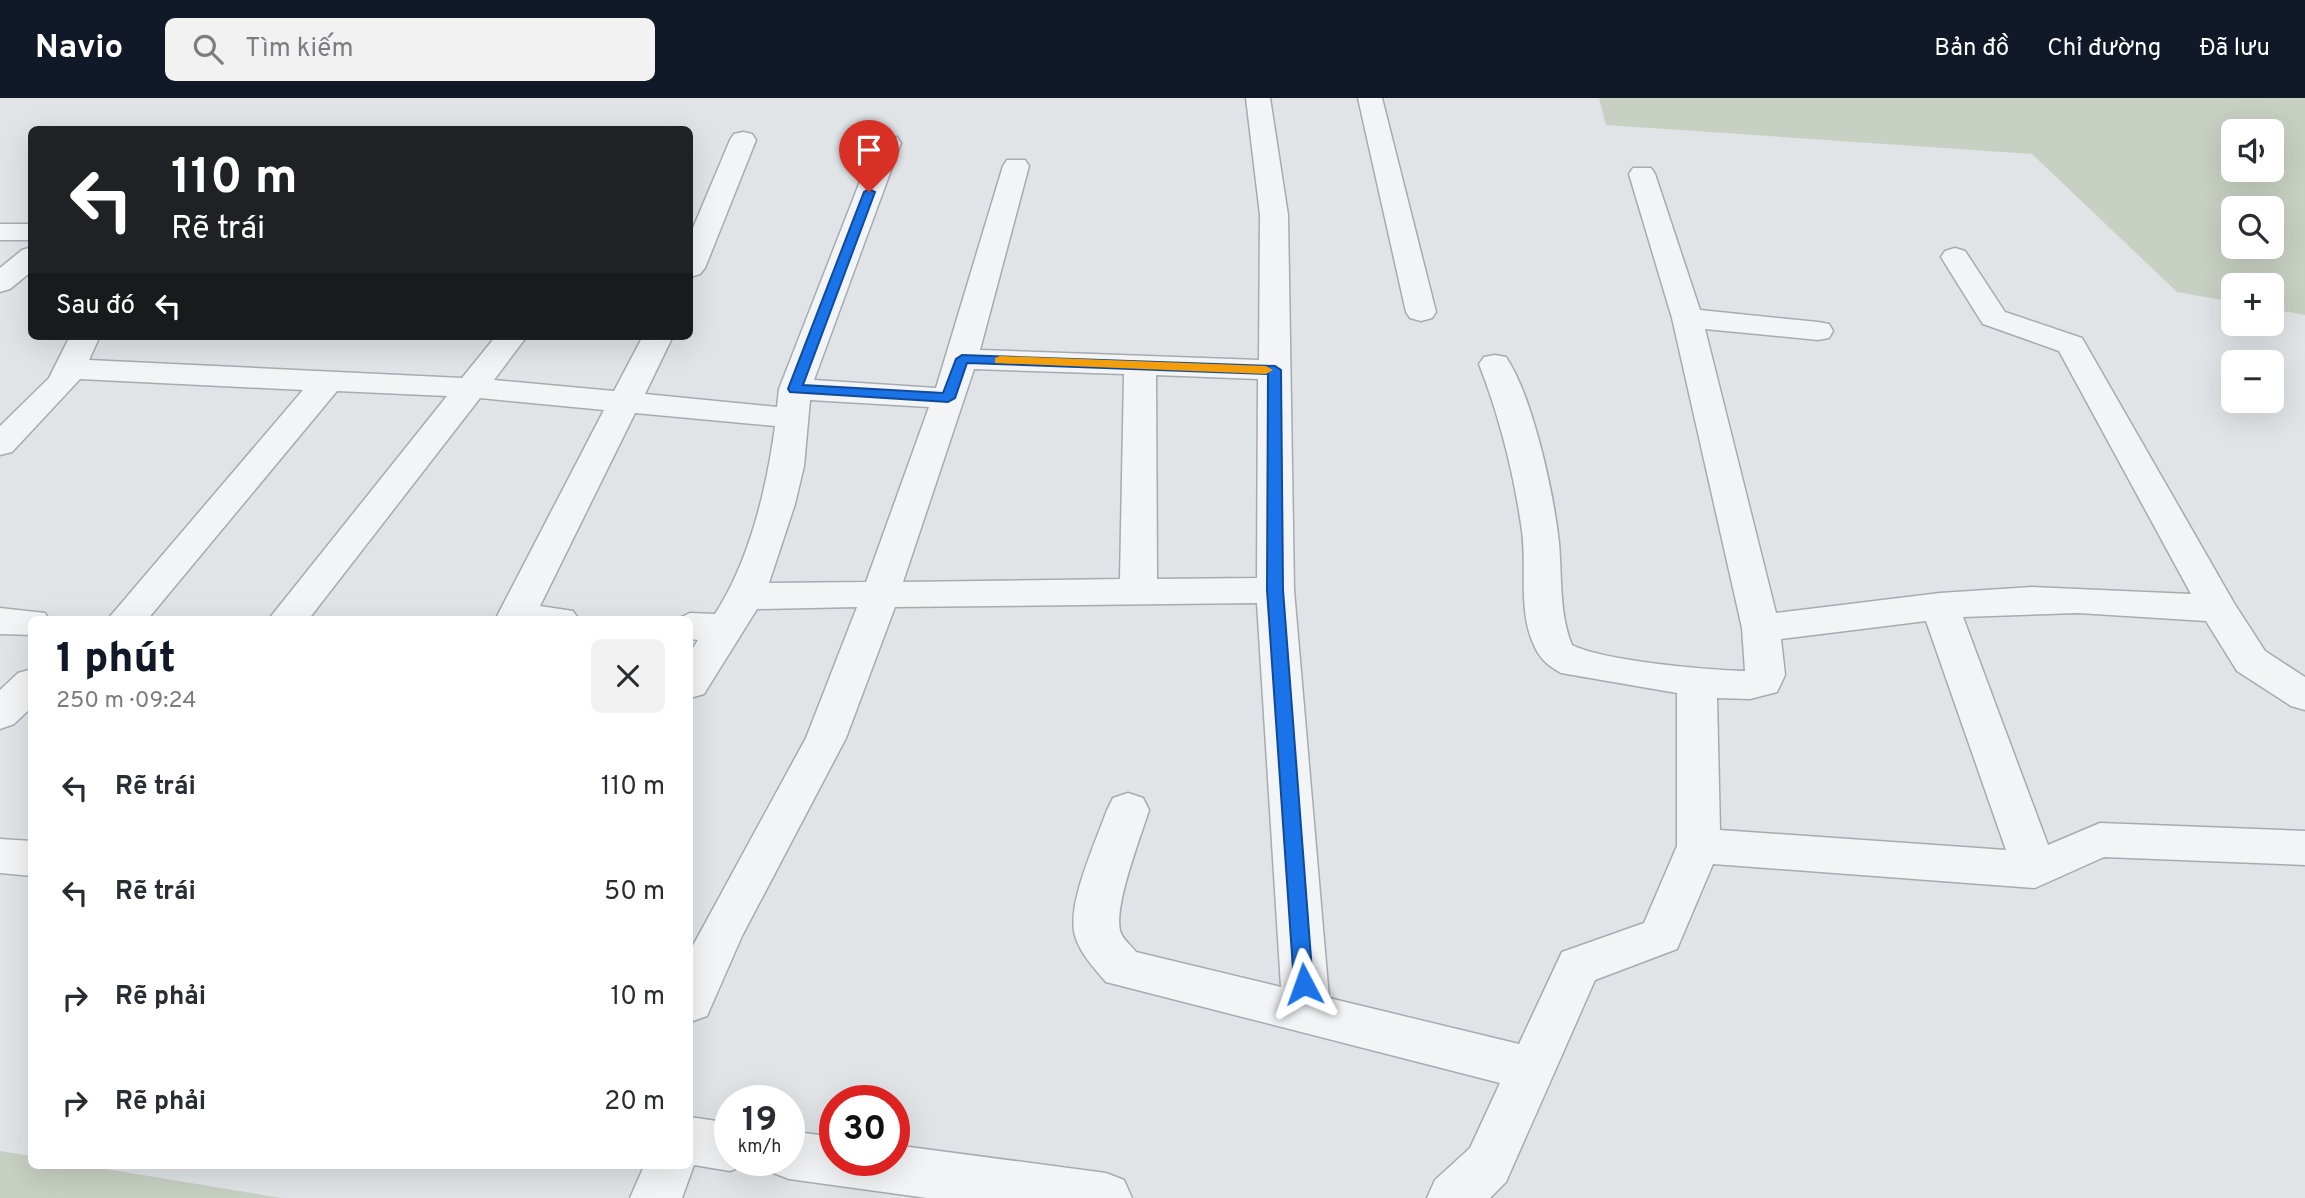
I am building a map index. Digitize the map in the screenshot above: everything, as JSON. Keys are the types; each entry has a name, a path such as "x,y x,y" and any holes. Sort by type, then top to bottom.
{"street":[{"path":"1258,98 1274,215 1275,590 1306,1011"},
{"path":"1370,98 1421,312"},
{"path":"693,261 743,140"},
{"path":"693,674 708,627 746,596 778,504 787,466 793,403 888,143"},
{"path":"693,995 721,932 826,738 882,597 962,359 1016,166"},
{"path":"1495,364 1510,401 1540,532 1552,646 1558,654 1575,663 1696,680 1744,686 1763,682 1765,675 1761,628 1687,318 1642,174"},
{"path":"0,232 28,232"},
{"path":"1955,257 1994,318 2071,345 2218,609 2251,662 2305,696"},
{"path":"0,283 28,259"},
{"path":"1687,318 1818,331"},
{"path":"0,444 63,382 83,340"},
{"path":"289,616 509,340"},
{"path":"516,616 657,340"},
{"path":"962,359 1275,370"},
{"path":"1138,592 1140,365"},
{"path":"71,369 473,388 627,402 793,403 948,398"},
{"path":"130,616 328,381"},
{"path":"746,596 882,597 1275,590"},
{"path":"1761,628 1940,606 2083,600 2218,609"},
{"path":"1940,606 2035,870"},
{"path":"0,621 28,622"},
{"path":"1453,1198 1488,1165 1578,966 1661,936 1699,846 1696,680"},
{"path":"0,714 28,687"},
{"path":"1128,810 1110,869 1097,930 1106,948 1122,968 1306,1011 1532,1069"},
{"path":"1699,846 2035,870 2100,840 2305,848"},
{"path":"0,856 28,859"},
{"path":"693,1142 714,1145"},
{"path":"805,1157 1106,1198"},
{"path":"656,1198 668,1169"}],"green space":[{"path":"1599,98 2305,98 2305,315 2284,311 2284,273 2221,273 2221,300 2177,292 2032,154 1606,125"},
{"path":"0,1151 28,1156 28,1169 106,1169 281,1198 0,1198"}],"slow traffic":[{"path":"1000,360 1266,370"}],"route":[{"path":"869,192 795,389 948,398 962,359 1275,370 1275,590 1304,984"}]}
